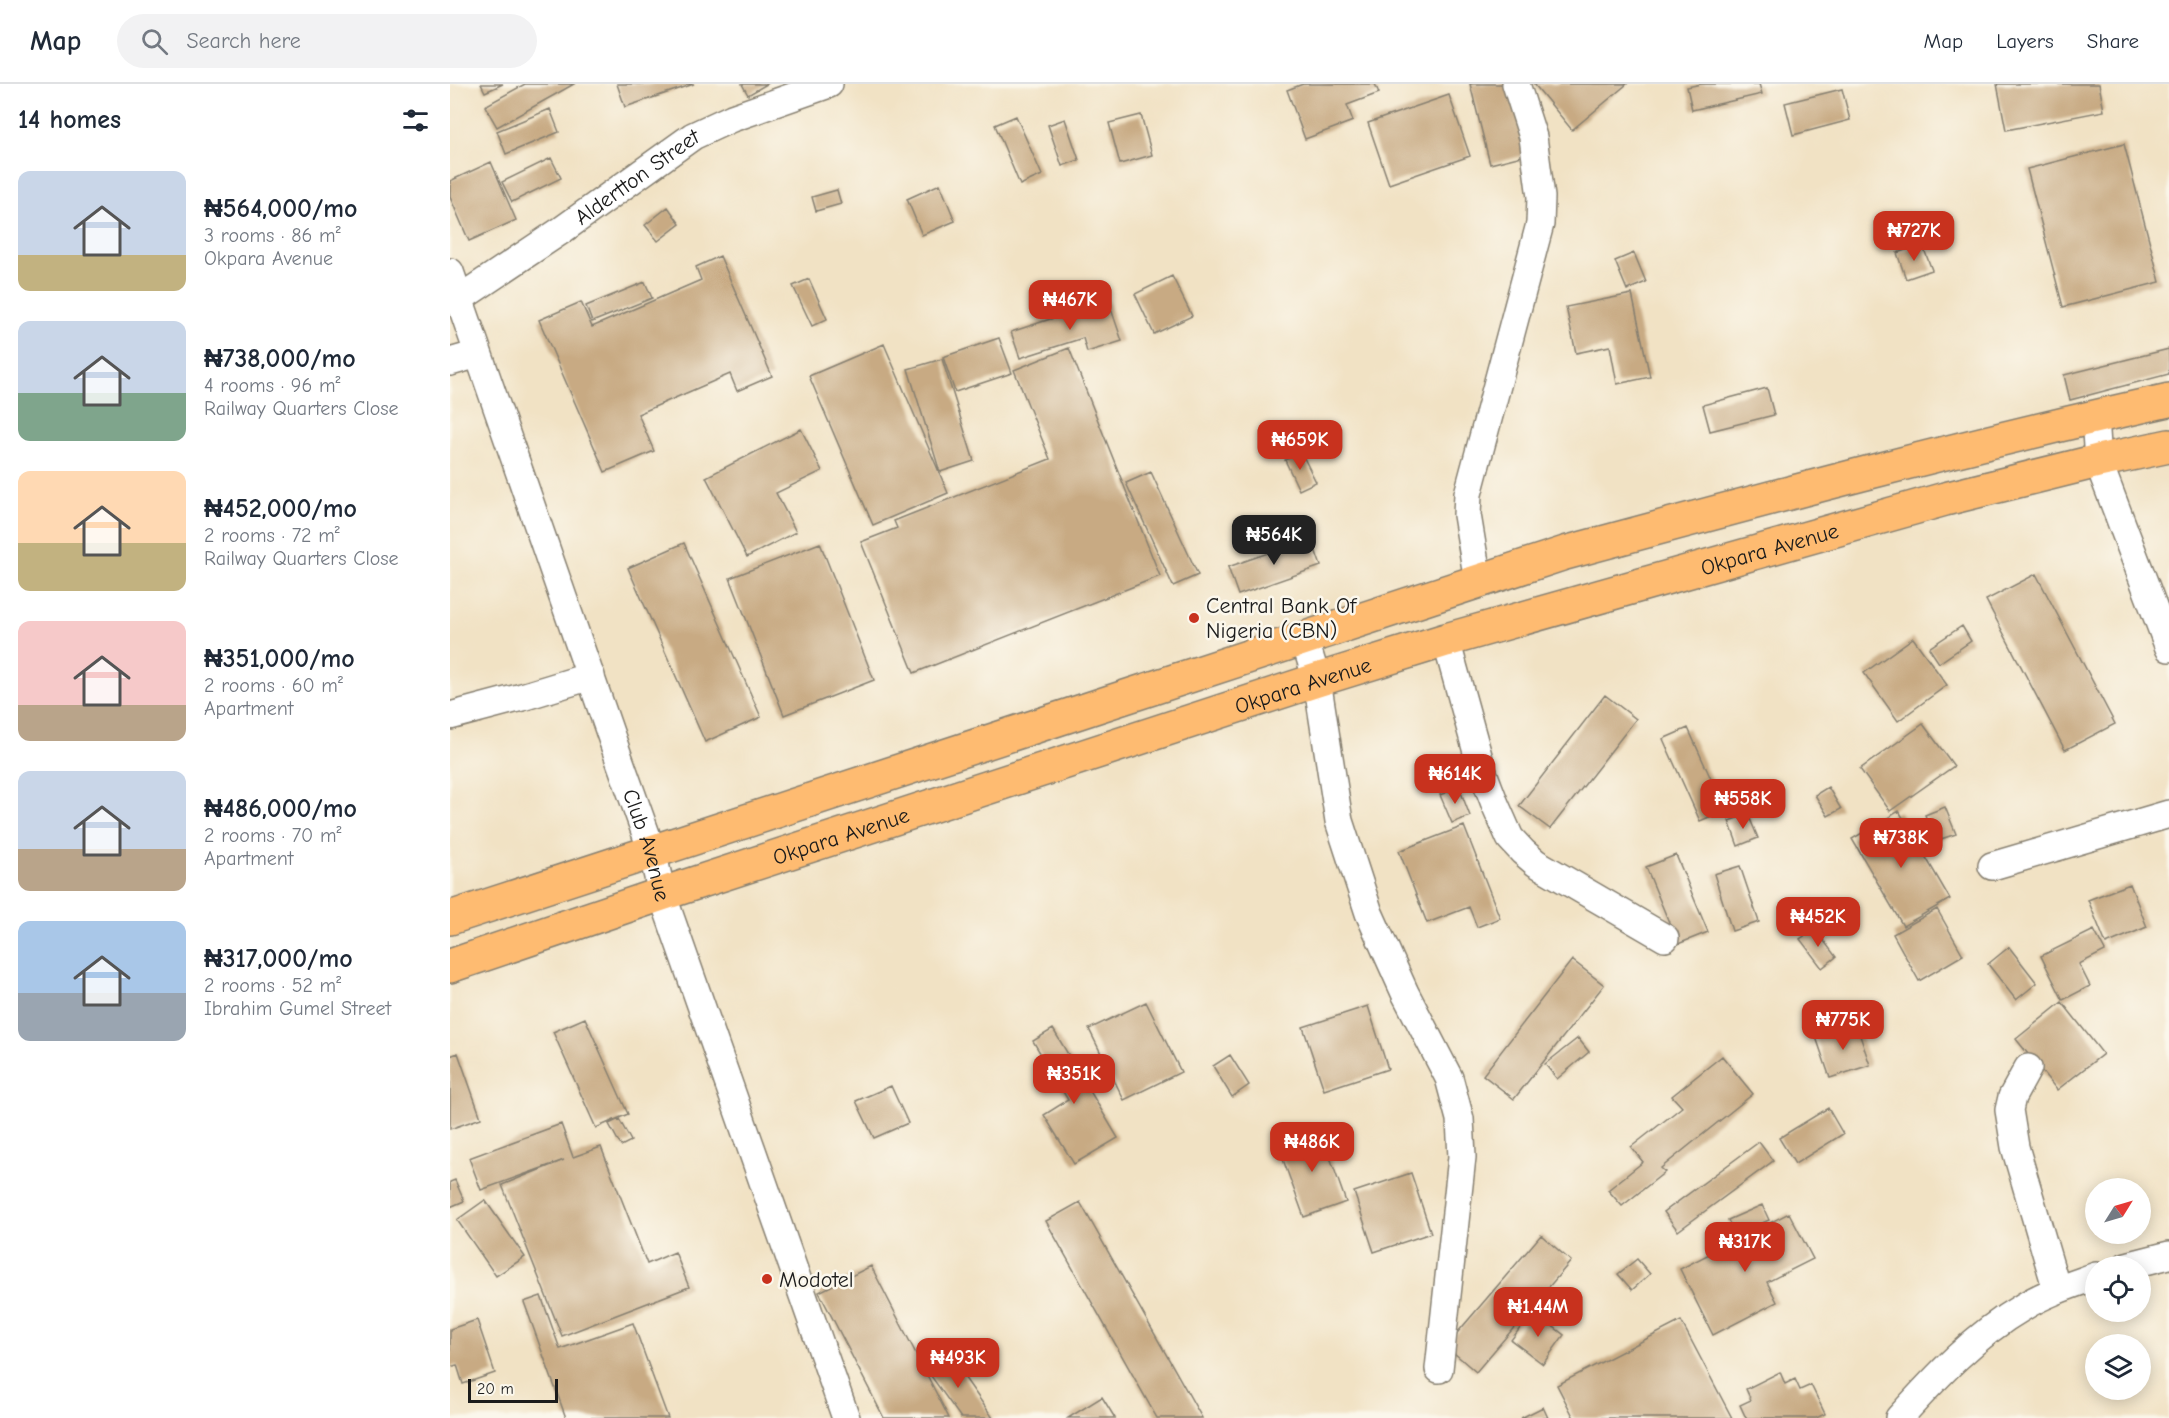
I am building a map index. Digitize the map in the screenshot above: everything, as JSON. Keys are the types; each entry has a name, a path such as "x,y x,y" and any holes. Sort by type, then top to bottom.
{"main road":[{"name":"Okpara Avenue","path":"450,918 1565,553 1738,507 2169,400"},
{"name":"Okpara Avenue","path":"450,966 662,894 1446,640 1934,502 2098,461 2169,446"}],"street":[{"name":"Aldertton Street","path":"459,300 693,136 732,118 829,84"},
{"path":"1478,581 1467,515 1468,494 1540,224 1541,197 1535,148 1516,84"},
{"name":"Club Avenue","path":"450,272 652,850 662,894 846,1418"},
{"path":"450,362 478,354"},
{"path":"2095,417 2098,461 2169,648"},
{"path":"1304,638 1317,680 1340,821 1369,913 1405,993 1449,1078 1460,1119 1462,1157 1439,1369"},
{"path":"1446,640 1482,770 1510,838 1536,863 1665,938"},
{"path":"450,716 591,676"},
{"path":"1992,866 2169,814"},
{"path":"2028,1068 2012,1096 2009,1110 2014,1147 2057,1290"},
{"path":"2151,1260 2169,1255"},
{"path":"1899,1418 1946,1366 1987,1332 2023,1306 2085,1280"}],"building":[{"path":"481,84 503,84 485,92"},
{"path":"525,84 574,84 497,127 485,106"},
{"path":"617,84 694,84 625,107"},
{"path":"742,84 767,84 748,95"},
{"path":"1303,84 1375,84 1379,93 1347,105 1353,121 1305,139 1287,90"},
{"path":"1470,84 1521,84 1538,152 1490,164"},
{"path":"1534,84 1627,84 1572,130"},
{"path":"1701,84 1759,84 1762,94 1692,110 1687,87"},
{"path":"1997,84 2099,84 2104,111 2006,130"},
{"path":"1842,89 1850,120 1793,135 1785,103"},
{"path":"1449,95 1470,156 1389,184 1368,123"},
{"path":"550,109 559,132 506,154 497,131"},
{"path":"1141,115 1152,155 1120,164 1109,123"},
{"path":"1016,116 1042,175 1020,185 995,125"},
{"path":"1065,119 1079,160 1062,166 1048,125"},
{"path":"2124,144 2160,282 2063,307 2027,169"},
{"path":"551,158 561,178 512,202 502,182"},
{"path":"491,162 516,220 469,241 450,197 450,181"},
{"path":"940,184 955,221 922,235 907,199"},
{"path":"837,190 841,204 816,211 812,197"},
{"path":"668,207 680,224 658,241 645,225"},
{"path":"1922,244 1932,270 1906,279 1897,253"},
{"path":"1634,253 1646,282 1627,290 1615,261"},
{"path":"720,256 772,376 737,391 730,374 638,414 654,451 605,472 539,320 581,302 592,327 701,280 696,267"},
{"path":"1172,276 1192,316 1154,334 1135,294"},
{"path":"809,279 827,319 812,326 793,286"},
{"path":"645,282 652,298 592,322 586,306"},
{"path":"1632,294 1650,377 1617,384 1610,346 1576,353 1566,307"},
{"path":"1108,300 1122,341 1087,352 1083,338 1020,358 1011,332"},
{"path":"999,338 1012,373 955,392 943,357"},
{"path":"884,344 948,493 873,525 809,376"},
{"path":"1069,348 1160,576 914,673 861,542 897,528 894,521 1050,459 1014,370"},
{"path":"2169,349 2169,374 2070,400 2064,375"},
{"path":"942,359 974,461 940,472 908,369"},
{"path":"1767,388 1774,415 1710,431 1703,405"},
{"path":"801,429 822,471 776,493 796,532 747,557 706,477"},
{"path":"1301,452 1316,482 1299,490 1285,460"},
{"path":"1151,472 1198,575 1173,586 1126,483"},
{"path":"1311,538 1321,566 1238,595 1228,567"},
{"path":"684,543 761,717 705,742 628,568"},
{"path":"820,543 874,680 784,715 730,578"},
{"path":"2036,574 2115,724 2065,750 1986,600"},
{"path":"1962,626 1971,641 1939,663 1929,648"},
{"path":"1913,638 1947,685 1898,721 1864,673"},
{"path":"1605,695 1636,719 1550,829 1519,806"},
{"path":"1923,724 1954,766 1890,811 1860,769"},
{"path":"1688,728 1725,810 1700,821 1663,739"},
{"path":"1459,787 1470,816 1452,823 1440,795"},
{"path":"1828,787 1841,809 1828,816 1815,795"},
{"path":"1945,807 1956,834 1935,841 1925,815"},
{"path":"1899,811 1950,899 1903,926 1852,839"},
{"path":"1748,814 1758,838 1738,846 1729,821"},
{"path":"1464,826 1500,918 1477,927 1469,907 1427,923 1399,851"},
{"path":"1676,855 1708,932 1678,944 1646,867"},
{"path":"1740,866 1759,922 1732,931 1714,874"},
{"path":"2130,884 2147,927 2106,944 2088,900"},
{"path":"1937,909 1963,955 1919,981 1893,934"},
{"path":"1815,929 1836,957 1822,968 1800,939"},
{"path":"2094,930 2105,951 2079,964 2090,986 2063,1000 2041,956"},
{"path":"2009,947 2037,983 2016,1000 1988,964"},
{"path":"1572,960 1604,985 1514,1099 1483,1075"},
{"path":"1146,1002 1181,1072 1124,1100 1089,1029"},
{"path":"2062,1002 2103,1054 2057,1090 2016,1039"},
{"path":"1368,1006 1388,1069 1324,1090 1303,1027"},
{"path":"585,1018 628,1114 596,1128 553,1032"},
{"path":"1856,1024 1870,1065 1830,1078 1816,1037"},
{"path":"1053,1029 1118,1138 1074,1164 1044,1115 1068,1100 1033,1041"},
{"path":"1578,1038 1589,1052 1557,1079 1545,1064"},
{"path":"458,1053 481,1118 450,1129 450,1056"},
{"path":"1230,1055 1249,1085 1232,1097 1213,1066"},
{"path":"1722,1056 1753,1094 1661,1168 1665,1172 1622,1206 1608,1190 1643,1162 1631,1147 1682,1107 1672,1096"},
{"path":"891,1086 908,1123 874,1138 856,1101"},
{"path":"1828,1108 1843,1134 1795,1164 1779,1138"},
{"path":"619,1119 631,1141 621,1146 609,1124"},
{"path":"561,1124 573,1157 601,1147 647,1264 675,1252 689,1287 562,1336 502,1185 564,1160 481,1190 469,1158"},
{"path":"1320,1129 1346,1202 1304,1217 1277,1143"},
{"path":"1759,1142 1773,1161 1678,1231 1664,1212"},
{"path":"1411,1173 1431,1233 1374,1252 1354,1192"},
{"path":"455,1180 464,1201 450,1207 450,1182"},
{"path":"485,1200 525,1257 496,1276 457,1220"},
{"path":"1080,1202 1202,1418 1157,1418 1046,1221"},
{"path":"1762,1205 1769,1220 1735,1235 1728,1220"},
{"path":"1789,1213 1813,1259 1767,1282 1777,1302 1713,1335 1680,1269"},
{"path":"1541,1235 1571,1261 1476,1372 1446,1346"},
{"path":"1637,1259 1650,1274 1632,1290 1618,1274"},
{"path":"871,1266 949,1418 884,1418 819,1292"},
{"path":"541,1296 560,1349 633,1323 668,1418 566,1418 524,1302"},
{"path":"1533,1311 1564,1335 1543,1364 1511,1340"},
{"path":"477,1320 495,1373 463,1384 457,1365 450,1367 450,1329"},
{"path":"1681,1321 1732,1418 1574,1418 1557,1385"},
{"path":"948,1354 993,1418 961,1418 926,1369"},
{"path":"1780,1372 1785,1384 1795,1379 1800,1390 1811,1385 1825,1414 1816,1418 1746,1418 1740,1405 1751,1400 1746,1389"},
{"path":"1102,1397 1115,1418 1068,1418"},
{"path":"1543,1407 1548,1418 1521,1418"}],"place":[{"name":"Central Bank Of Nigeria (CBN)","path":"1194,618"},
{"name":"Modotel","path":"767,1279"}]}
